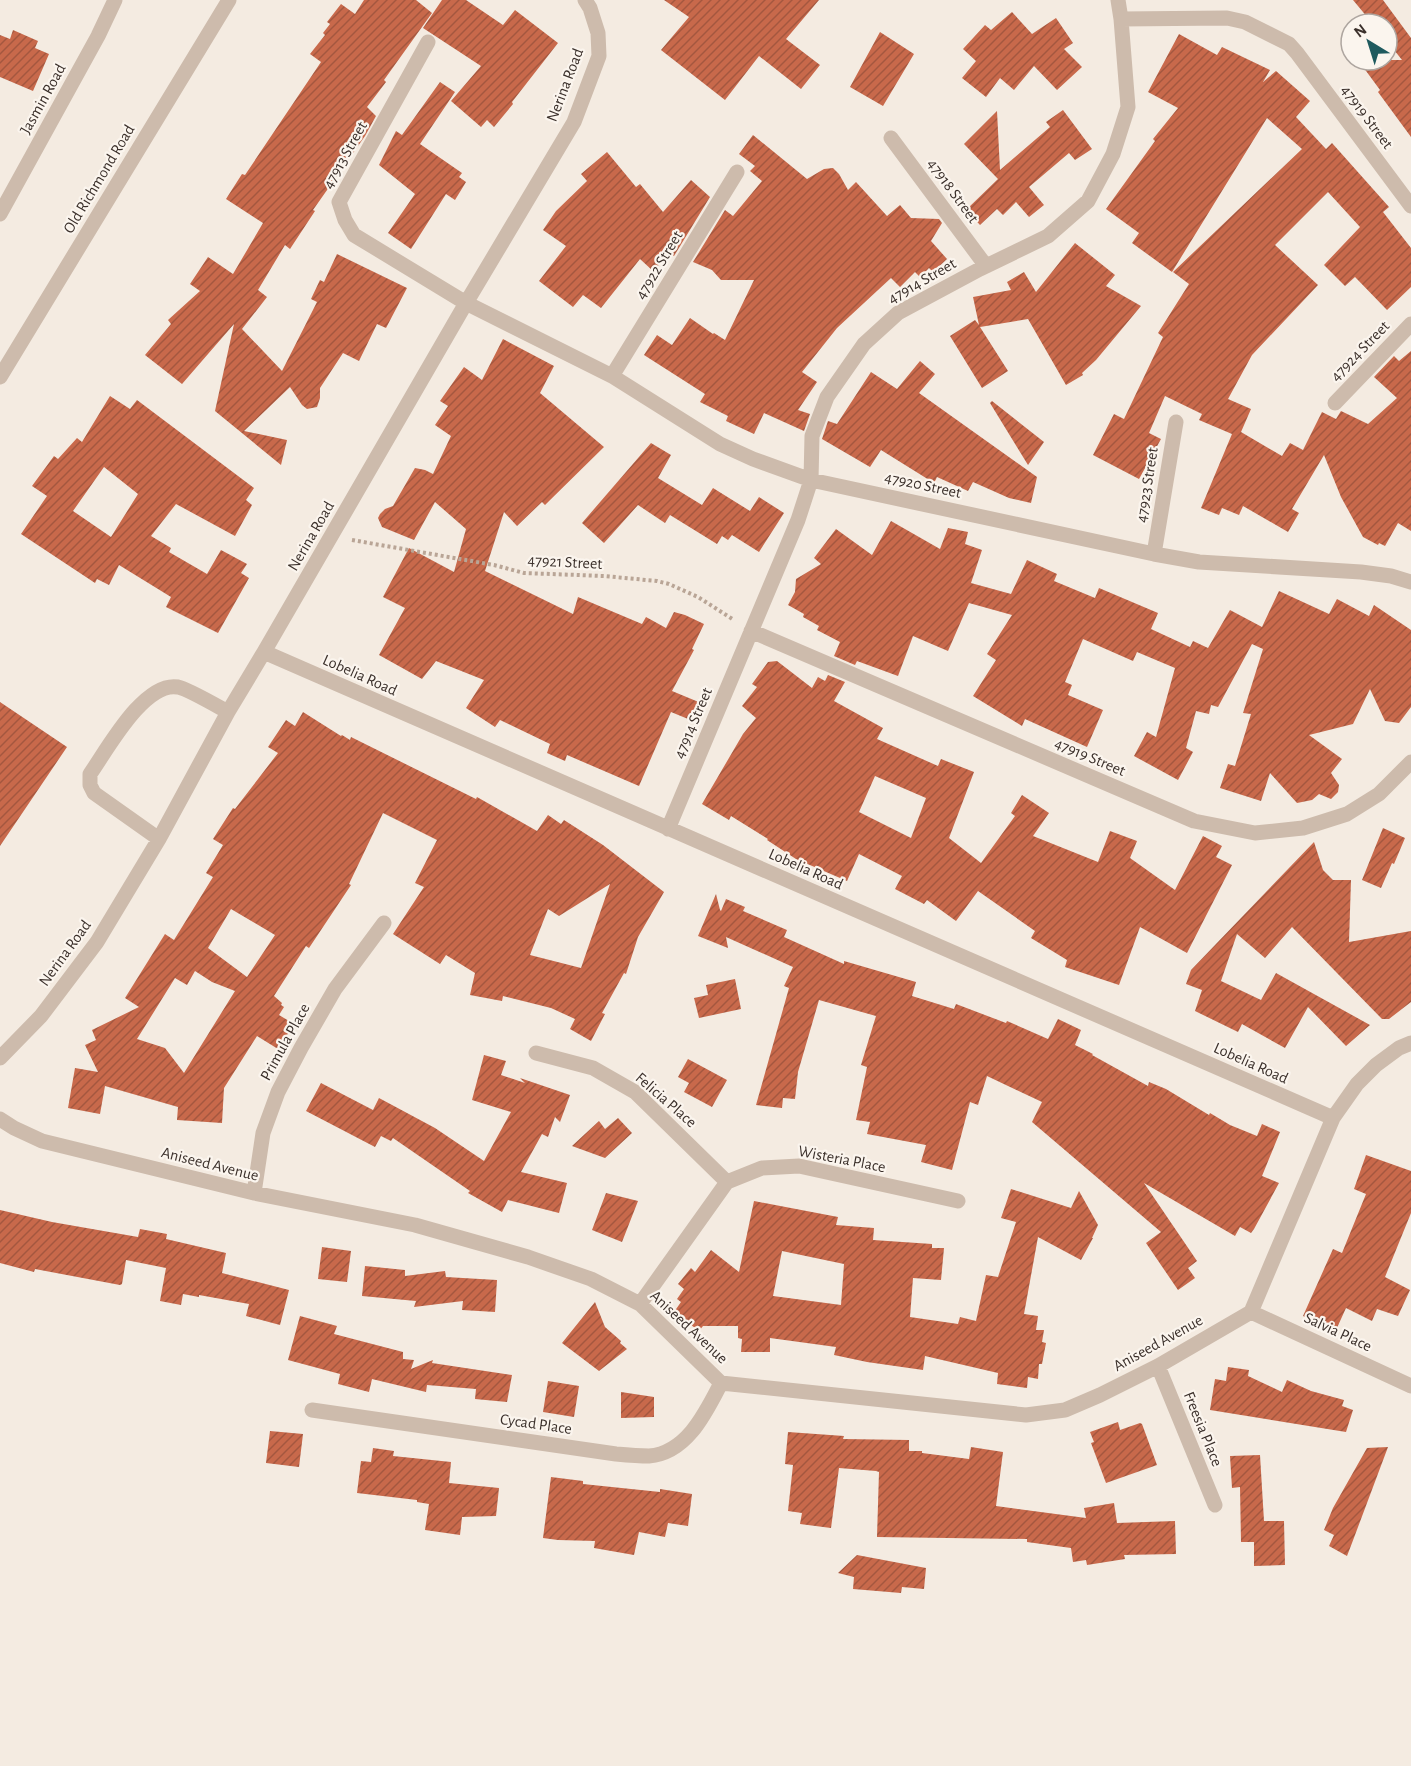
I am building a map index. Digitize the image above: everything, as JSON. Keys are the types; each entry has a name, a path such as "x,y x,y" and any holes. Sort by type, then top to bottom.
{"street":[{"name":"Jasmin Road","path":"0,214 98,36 115,0"},
{"name":"Old Richmond Road","path":"0,377 229,0"},
{"name":"47914 Street","path":"668,829 798,520 812,480 812,436 827,396 864,344 898,314 986,266 1048,236 1088,201 1093,192 1113,154 1128,107 1118,0"},
{"name":"Nerina Road","path":"0,1058 41,1016 97,942 159,839 228,712 574,122 599,56 598,33 588,4"},
{"name":"47919 Street","path":"1121,19 1227,18 1245,22 1289,44 1411,206"},
{"name":"47913 Street","path":"428,42 339,202 345,220 354,235 466,303"},
{"name":"47918 Street","path":"891,138 986,266"},
{"name":"47922 Street","path":"612,376 737,172"},
{"name":"47920 Street","path":"466,303 612,376 720,444 753,459 812,480 1199,562 1371,573 1411,582"},
{"name":"47924 Street","path":"1335,403 1411,324"},
{"name":"47923 Street","path":"1154,554 1176,422"},
{"name":"47919 Street","path":"751,632 1194,821 1255,833 1303,828 1347,814 1379,794 1411,762"},
{"name":"Lobelia Road","path":"264,652 1333,1118"},
{"path":"159,839 94,793 90,785 90,774 136,709 150,695 163,688 178,687 228,712"},
{"name":"Primula Place","path":"254,1193 263,1133 278,1092 335,989 384,923"},
{"path":"1251,1312 1333,1118 1357,1084 1370,1071 1399,1048 1411,1043"},
{"name":"Felicia Place","path":"536,1053 593,1068 635,1092 727,1182"},
{"name":"Aniseed Avenue","path":"0,1119 42,1141 254,1193 415,1225 506,1250 591,1279 640,1304 721,1383 1026,1415 1065,1410 1158,1366 1251,1312"},
{"name":"Wisteria Place","path":"727,1182 762,1168 799,1166 957,1202"},
{"path":"640,1304 727,1182"},
{"name":"Salvia Place","path":"1251,1312 1411,1386"},
{"name":"Freesia Place","path":"1158,1366 1215,1505"},
{"name":"Cycad Place","path":"312,1410 616,1454 651,1456 673,1448 689,1435 704,1415 721,1383"}],"path":[{"name":"47921 Street","path":"331,537 494,565 524,573 657,581 698,597 751,632"}],"building":[{"path":"364,0 416,0 432,13 367,107 376,116 365,136 313,210 315,211 290,249 285,245 258,290 267,297 242,329 282,371 317,302 311,299 320,280 324,282 337,254 407,288 386,328 377,324 359,361 343,353 320,388 317,407 307,409 290,387 244,431 287,440 281,465 215,411 234,324 182,384 145,355 171,324 168,320 200,291 190,284 208,257 233,274 263,223 226,199 242,174 245,175 321,62 310,54 325,35 323,33 330,24 327,22 341,4 355,14"},
{"path":"442,0 466,0 503,25 515,10 558,43 494,127 487,120 481,127 451,101 481,66 423,28"},
{"path":"664,0 819,0 786,39 820,65 801,89 759,56 725,100 661,50 689,17"},
{"path":"1353,0 1383,0 1392,12 1363,12"},
{"path":"1012,12 1032,34 1056,18 1073,43 1064,49 1082,67 1057,90 1034,66 1014,90 1000,78 986,97 962,78 976,61 963,49 985,25 991,30"},
{"path":"1399,22 1411,38 1411,137 1378,92 1380,90 1367,72 1399,72 1399,60 1402,60 1399,56"},
{"path":"13,30 38,41 35,48 49,54 33,91 0,77 0,35 10,39"},
{"path":"880,32 914,54 883,106 850,87"},
{"path":"1179,34 1217,55 1222,47 1270,70 1263,82 1276,71 1310,101 1296,117 1326,149 1332,143 1389,207 1383,212 1411,248 1411,287 1387,310 1355,277 1345,286 1324,265 1360,227 1328,192 1275,245 1318,285 1252,355 1228,399 1251,409 1241,432 1282,456 1290,443 1303,450 1322,412 1336,419 1341,411 1368,424 1397,398 1374,377 1394,356 1399,361 1411,351 1411,531 1398,523 1385,546 1363,537 1341,497 1324,455 1292,509 1299,513 1288,532 1243,506 1239,515 1222,508 1219,515 1201,508 1232,434 1199,420 1202,414 1165,396 1149,433 1161,439 1139,479 1093,455 1114,414 1124,419 1163,337 1158,333 1189,284 1173,272 1302,149 1267,118 1172,272 1132,243 1139,233 1106,209 1155,141 1153,139 1178,108 1148,92"},
{"path":"440,82 455,92 420,144 462,173 459,177 466,182 455,200 446,194 411,249 388,233 415,194 379,165 396,131 402,135"},
{"path":"1063,110 1092,149 1075,160 1069,153 1029,187 1044,205 1029,217 1016,202 1003,215 997,209 980,225 966,210 998,179 964,144 997,111 1000,170 1050,127 1046,122"},
{"path":"753,135 807,179 824,169 833,168 848,190 856,182 887,216 900,205 911,218 939,219 942,223 931,241 947,259 933,272 929,268 920,277 915,272 900,287 891,278 837,328 802,372 817,382 798,410 810,414 804,431 764,413 754,434 726,421 728,416 700,402 705,394 644,355 657,335 672,345 690,318 725,340 754,280 721,280 712,270 693,262 725,210 733,216 762,181 750,171 755,166 739,154"},
{"path":"607,152 636,187 640,184 663,212 691,180 710,197 674,256 669,254 653,271 640,259 601,308 583,295 573,307 539,281 566,246 543,230 556,211 587,181 581,174"},
{"path":"1075,243 1115,275 1106,286 1141,306 1096,360 1082,373 1083,375 1066,385 1028,319 980,327 1008,371 982,388 950,336 975,320 979,325 973,297 1011,290 1007,282 1024,272 1036,292"},
{"path":"503,339 554,366 540,393 604,447 545,505 542,502 517,526 504,512 485,571 573,614 578,597 642,624 646,617 666,628 674,612 704,624 692,649 694,650 672,691 701,703 693,721 671,712 639,786 567,755 565,761 547,753 550,744 500,720 495,727 466,708 484,680 436,661 422,679 379,655 405,608 383,597 409,548 454,572 466,529 435,502 414,540 382,527 378,518 385,509 393,506 415,468 433,474 451,436 435,425 448,406 440,401 464,367 482,380"},
{"path":"920,361 935,374 919,393 1037,477 1031,503 1009,498 973,482 968,491 937,477 934,483 881,450 870,467 822,439 828,421 837,424 871,372 897,389"},
{"path":"110,396 130,409 137,400 254,488 246,500 252,505 235,536 176,504 151,536 171,548 169,552 207,574 221,550 247,564 241,573 249,578 218,633 166,607 171,597 119,565 109,585 97,579 95,583 21,534 47,496 32,486 54,456 58,459 77,438 82,442","holes":["104,467 138,494 111,537 73,511"]},
{"path":"992,401 1044,442 1028,465 990,403"},
{"path":"651,443 671,455 658,478 702,505 713,488 750,511 759,497 784,513 759,552 732,535 728,540 722,536 717,544 670,515 665,523 638,505 604,543 582,523"},
{"path":"891,521 940,549 948,528 968,532 965,544 982,550 971,583 1011,594 1027,560 1057,574 1054,581 1095,598 1099,588 1158,613 1151,629 1190,647 1193,641 1208,648 1230,610 1262,627 1279,591 1329,614 1337,599 1369,616 1374,605 1411,630 1411,707 1399,723 1385,721 1370,689 1353,724 1309,735 1342,759 1331,773 1339,785 1338,792 1331,799 1319,794 1312,800 1297,803 1270,773 1261,801 1220,788 1228,764 1235,766 1251,714 1243,713 1263,649 1252,644 1218,707 1211,705 1209,714 1196,711 1186,748 1193,752 1178,780 1134,756 1147,732 1156,737 1175,668 1137,652 1133,661 1083,639 1065,682 1072,685 1068,695 1103,710 1087,747 1025,719 1022,726 973,696 996,660 987,654 1012,615 969,603 948,651 913,636 898,676 857,661 855,665 834,656 840,642 817,630 819,626 788,605 795,592 796,579 821,564 814,558 836,529 872,555"},
{"path":"777,661 812,688 818,677 825,681 828,675 845,682 834,701 883,728 877,739 938,766 941,759 974,772 949,838 981,863 1015,816 1011,813 1022,795 1049,813 1033,836 1098,862 1110,831 1137,841 1130,858 1175,890 1203,836 1222,846 1216,857 1232,865 1187,953 1140,927 1119,985 1065,967 1067,960 1031,938 1035,931 978,891 956,921 927,900 924,904 895,889 902,876 859,854 847,881 796,859 731,816 729,820 702,804 743,734 756,718 742,706 757,687 752,684 768,662","holes":["875,776 926,798 911,838 859,812"]},
{"path":"0,702 67,747 0,846"},
{"path":"303,712 341,736 350,740 351,737 476,799 477,797 537,831 548,815 561,824 564,820 603,845 664,892 638,937 626,974 624,973 602,1013 605,1014 591,1041 570,1029 575,1019 551,1008 503,996 502,1001 470,995 475,973 446,955 440,964 393,934 424,887 415,883 437,840 383,813 349,884 351,885 309,948 306,946 274,996 284,1007 279,1015 294,1024 278,1049 257,1036 224,1088 222,1123 177,1120 178,1107 105,1086 100,1114 68,1108 75,1068 98,1072 85,1045 96,1040 92,1030 139,1007 125,998 165,934 174,940 213,877 206,873 223,845 213,839 233,808 235,809 278,753 268,747 286,720 295,726","holes":["610,884 581,968 530,955 548,909 559,916","231,909 275,935 247,977 208,948","195,971 212,982 235,991 184,1073 165,1048 137,1039 175,978 187,985"]},
{"path":"1383,828 1405,838 1381,888 1362,880"},
{"path":"1314,842 1323,870 1333,880 1351,880 1349,942 1411,931 1411,1002 1389,1019 1382,1019 1292,927 1265,958 1237,934 1221,981 1261,1000 1276,973 1370,1025 1346,1046 1308,1007 1285,1048 1242,1024 1238,1032 1195,1011 1202,990 1186,984 1191,970"},
{"path":"716,894 721,911 726,899 745,907 743,911 787,930 784,937 844,964 844,961 916,982 912,996 954,1009 956,1004 1006,1023 1007,1021 1048,1039 1058,1019 1081,1030 1075,1045 1148,1086 1149,1082 1166,1089 1209,1115 1210,1113 1230,1125 1257,1136 1262,1124 1280,1132 1262,1176 1279,1183 1254,1229 1251,1233 1240,1227 1235,1236 1144,1183 1197,1261 1188,1268 1195,1278 1178,1290 1146,1243 1161,1232 1032,1122 1042,1102 987,1076 978,1105 970,1102 952,1170 921,1162 926,1145 867,1134 870,1122 856,1120 867,1067 861,1065 876,1016 819,1000 798,1072 795,1099 783,1098 782,1108 756,1105 789,988 784,986 793,967 726,937 728,948 698,936"},
{"path":"735,979 741,1009 699,1018 694,998 708,995 706,985"},
{"path":"484,1055 506,1061 501,1075 525,1083 520,1078 570,1095 560,1122 555,1117 548,1137 542,1134 521,1172 567,1183 559,1213 508,1200 502,1212 468,1193 470,1191 393,1138 391,1141 381,1136 375,1147 306,1111 321,1083 373,1110 379,1098 435,1128 484,1161 511,1112 472,1100"},
{"path":"688,1059 727,1080 712,1107 684,1092 689,1083 678,1077"},
{"path":"618,1118 632,1133 605,1158 572,1146 599,1121 605,1129"},
{"path":"1366,1155 1411,1171 1411,1213 1385,1277 1410,1290 1398,1316 1377,1309 1372,1321 1346,1308 1336,1330 1303,1316 1333,1249 1342,1253 1366,1194 1354,1189"},
{"path":"1011,1189 1071,1208 1079,1191 1098,1225 1081,1260 1038,1237 1024,1314 1038,1316 1036,1330 1044,1330 1042,1342 1046,1343 1042,1364 1039,1364 1038,1379 1028,1377 1027,1388 997,1384 998,1373 925,1356 923,1370 834,1355 836,1347 770,1338 770,1352 741,1352 742,1339 738,1338 738,1326 703,1326 699,1331 674,1312 681,1302 677,1299 684,1289 678,1284 691,1268 695,1272 711,1250 739,1272 754,1201 838,1217 836,1225 874,1228 873,1240 932,1244 932,1248 944,1248 941,1280 913,1278 910,1317 958,1324 960,1317 976,1321 986,1275 998,1277 1016,1222 1001,1218","holes":["782,1251 844,1264 841,1305 773,1296"]},
{"path":"606,1193 638,1201 622,1242 592,1230"},
{"path":"0,1210 138,1237 140,1229 167,1234 166,1239 226,1253 222,1273 289,1290 280,1325 246,1316 249,1304 183,1294 181,1305 160,1301 166,1268 126,1260 120,1285 35,1269 34,1272 0,1263"},
{"path":"322,1247 351,1251 347,1282 318,1279"},
{"path":"365,1266 405,1270 405,1276 445,1271 446,1277 497,1280 495,1312 462,1310 463,1301 414,1307 416,1301 362,1296"},
{"path":"595,1302 605,1327 627,1349 599,1371 562,1343"},
{"path":"300,1316 337,1326 334,1334 403,1352 403,1359 414,1360 411,1369 433,1360 432,1363 512,1375 507,1402 475,1399 476,1389 427,1385 426,1392 372,1379 369,1392 338,1384 340,1374 288,1360"},
{"path":"1228,1367 1249,1370 1248,1376 1282,1392 1287,1380 1311,1391 1344,1400 1342,1406 1353,1410 1346,1432 1210,1410 1215,1379 1226,1381"},
{"path":"548,1381 579,1386 574,1417 543,1412"},
{"path":"621,1392 654,1397 654,1417 621,1418"},
{"path":"1118,1422 1120,1430 1142,1424 1157,1465 1106,1483 1091,1443 1094,1442 1090,1432"},
{"path":"270,1431 303,1434 299,1467 266,1463"},
{"path":"788,1432 844,1436 843,1439 909,1440 909,1451 969,1459 971,1447 1003,1452 996,1506 1086,1518 1084,1508 1114,1503 1117,1523 1175,1521 1176,1554 1124,1555 1125,1559 1087,1565 1086,1560 1073,1562 1071,1548 1027,1542 1027,1539 877,1537 879,1472 839,1468 831,1528 800,1524 802,1513 788,1511 793,1465 785,1464"},
{"path":"1388,1447 1347,1556 1329,1546 1334,1535 1324,1530 1333,1508 1367,1448"},
{"path":"373,1448 394,1451 393,1456 451,1462 449,1483 499,1488 496,1516 462,1517 460,1535 425,1530 429,1504 417,1502 417,1500 357,1493 361,1461 371,1462"},
{"path":"1260,1455 1264,1521 1284,1521 1285,1565 1254,1566 1254,1542 1241,1542 1240,1487 1232,1488 1230,1456"},
{"path":"551,1477 583,1481 583,1484 660,1492 660,1489 692,1494 688,1526 668,1523 665,1537 639,1532 634,1555 594,1548 595,1541 543,1538"},
{"path":"857,1555 926,1568 924,1589 902,1587 901,1593 853,1589 854,1577 838,1573"}]}
